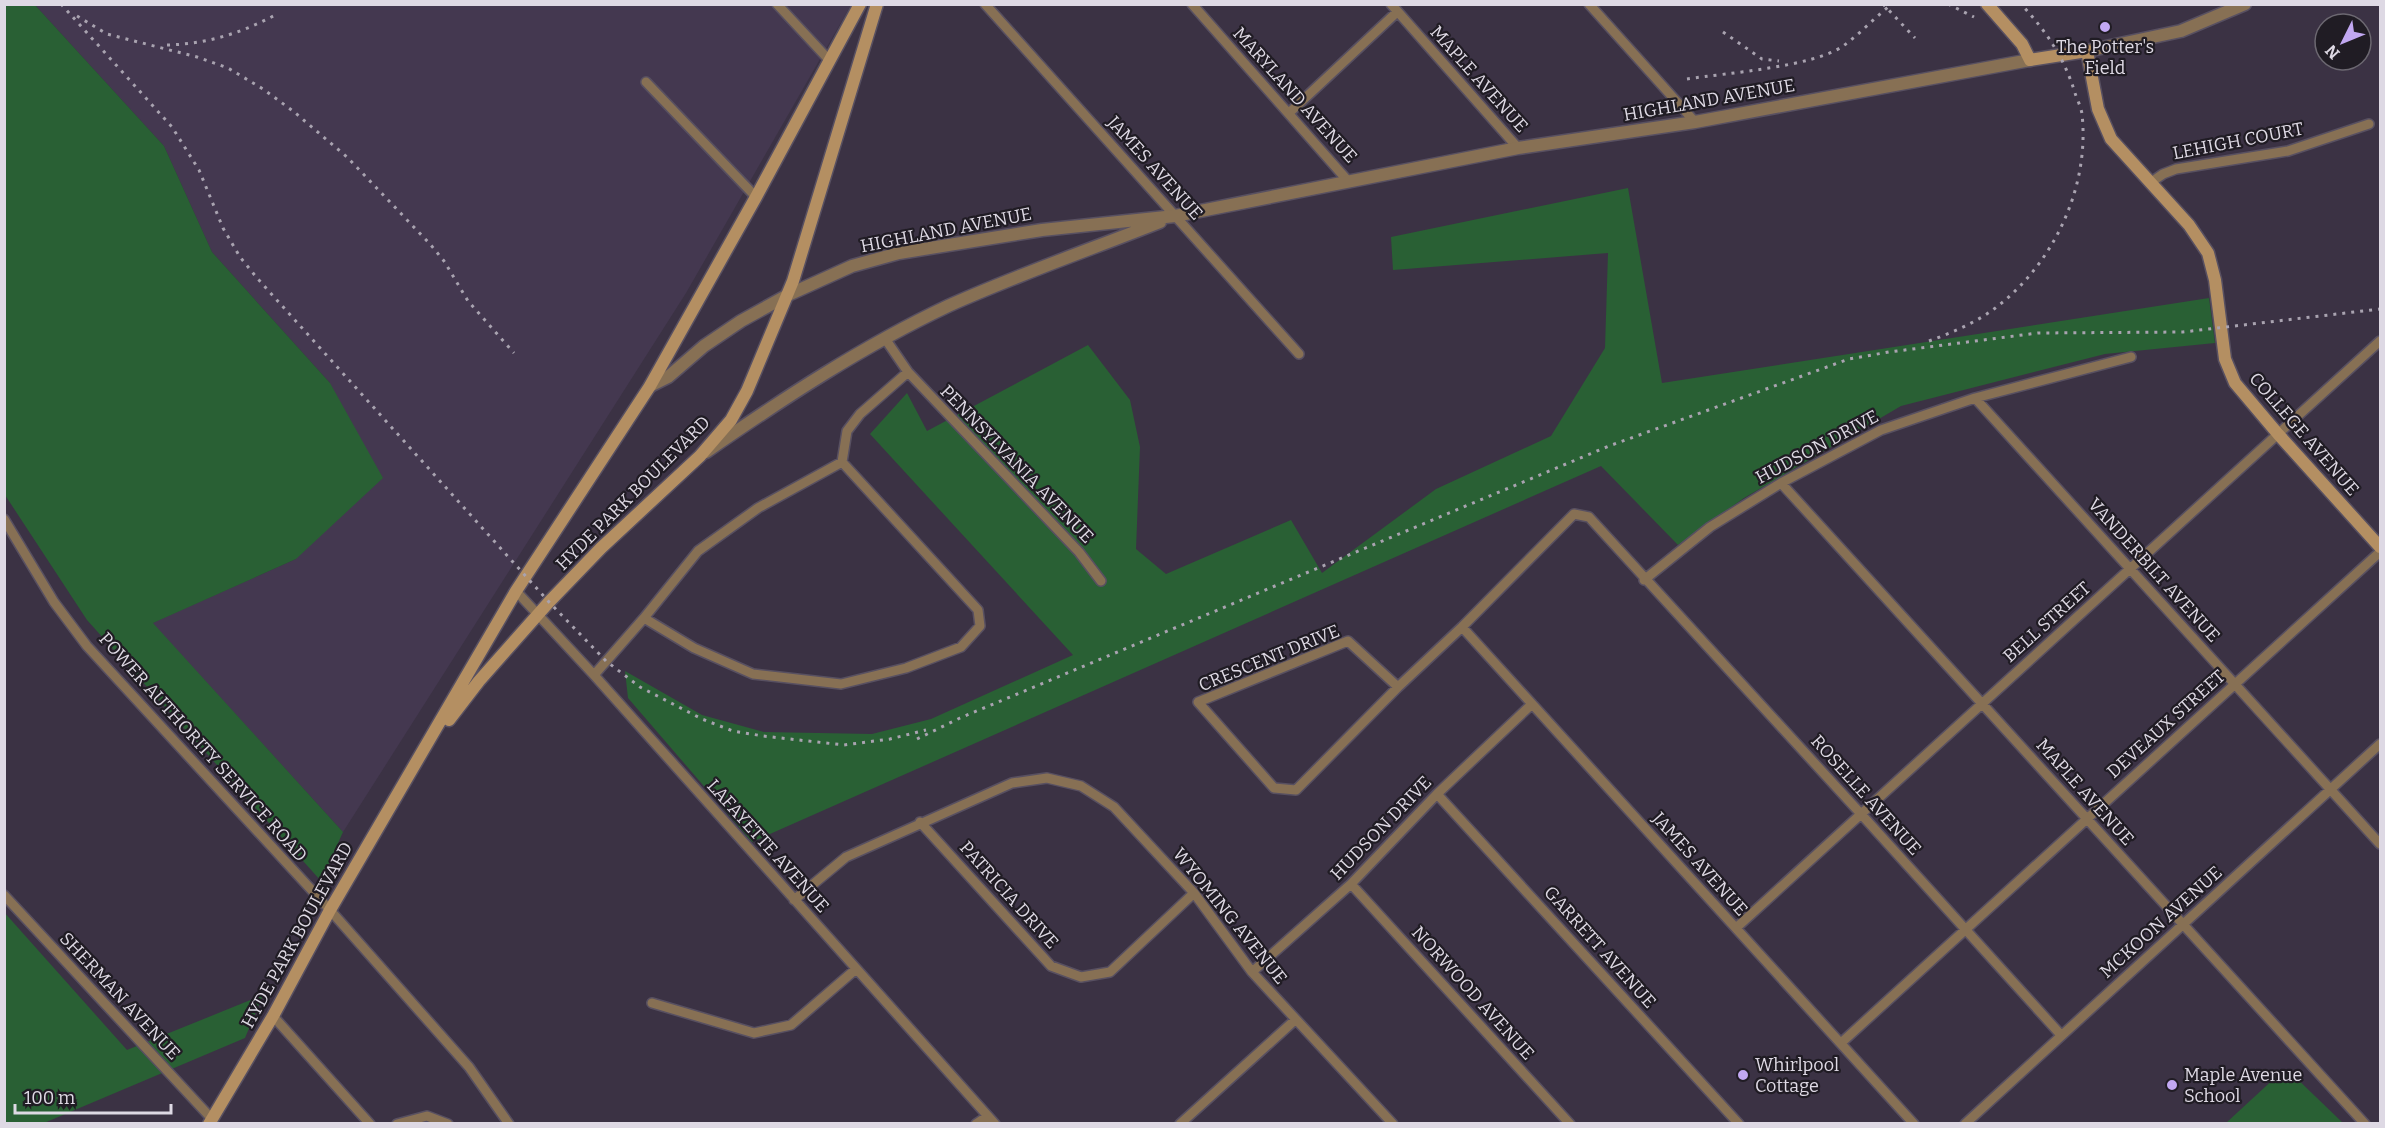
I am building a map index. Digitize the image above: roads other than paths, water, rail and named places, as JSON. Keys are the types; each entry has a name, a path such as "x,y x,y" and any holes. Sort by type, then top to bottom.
{"main road":[{"name":"HYDE PARK BOULEVARD","path":"210,1121 273,1016 330,910 516,591 650,386 756,197 860,4"},
{"name":"HYDE PARK BOULEVARD","path":"416,764 479,681 537,614 601,548 700,456 731,420 788,295 812,225 877,4"},
{"path":"1987,4 2022,44 2030,60"},
{"name":"HIGHLAND AVENUE","path":"2030,60 2087,51"},
{"name":"COLLEGE AVENUE","path":"2087,51 2098,109 2106,129 2115,144 2193,231 2205,248 2214,273 2223,345 2229,372 2238,388 2380,549"}],"street":[{"path":"777,4 830,61"},
{"name":"JAMES AVENUE","path":"985,4 1299,354"},
{"name":"MARYLAND AVENUE","path":"1192,4 1348,180"},
{"path":"1589,4 1695,122"},
{"name":"HIGHLAND AVENUE","path":"2087,51 2174,33 2245,4"},
{"path":"1289,113 1394,8"},
{"name":"MAPLE AVENUE","path":"1394,8 1518,148"},
{"name":"HIGHLAND AVENUE","path":"650,386 668,377 704,346 741,321 788,295 852,266 899,253 1042,230 1175,216 1518,148 1695,122 2030,60"},
{"path":"646,82 756,197"},
{"name":"LEHIGH COURT","path":"2150,183 2176,169 2288,151 2369,124"},
{"name":"HIGHLAND AVENUE","path":"700,456 849,358 947,307 1175,216"},
{"name":"PENNSYLVANIA AVENUE","path":"886,340 908,372 1079,552 1101,581"},
{"name":"BELL STREET","path":"1736,928 2380,341"},
{"name":"HUDSON DRIVE","path":"1644,580 1710,527 1781,483 1881,429 1975,398 2131,357"},
{"path":"842,462 847,431 861,414 908,372"},
{"name":"VANDERBILT AVENUE","path":"1975,398 2380,844"},
{"path":"644,618 694,648 753,674 841,684 906,668 961,647 980,626 978,610 842,462"},
{"path":"594,675 698,551 758,508 842,462"},
{"name":"MAPLE AVENUE","path":"1781,483 2365,1124"},
{"name":"CRESCENT DRIVE","path":"1398,687 1348,641 1198,702 1274,788 1296,790 1574,514 1589,517 1644,580"},
{"name":"POWER AUTHORITY SERVICE ROAD","path":"4,519 49,594 87,646 330,910 469,1067 509,1124"},
{"name":"DEVEAUX STREET","path":"1841,1043 2380,549"},
{"name":"ROSELLE AVENUE","path":"1644,580 1861,814 2061,1035"},
{"name":"LAFAYETTE AVENUE","path":"516,591 594,675 995,1124"},
{"name":"JAMES AVENUE","path":"1462,627 1914,1124"},
{"name":"HUDSON DRIVE","path":"1252,972 1351,884 1437,794 1532,704"},
{"name":"MCKOON AVENUE","path":"1965,1124 2380,744"},
{"name":"WYOMING AVENUE","path":"794,900 846,857 920,822 1012,783 1047,778 1081,786 1114,807 1194,893 1252,972 1389,1122"},
{"name":"GARRETT AVENUE","path":"1437,794 1738,1124"},
{"name":"PATRICIA DRIVE","path":"920,822 1051,966 1081,977 1110,972 1194,893"},
{"name":"NORWOOD AVENUE","path":"1351,884 1570,1124"},
{"name":"SHERMAN AVENUE","path":"4,895 210,1121"},
{"path":"652,1003 754,1033 791,1025 856,969"},
{"path":"273,1016 370,1124"},
{"path":"1180,1124 1295,1020"},
{"path":"397,1124 427,1116 448,1124"},
{"path":"976,1124 988,1116"}],"railway":[{"path":"61,4 172,127 199,170 223,228 240,257 257,278 549,602 606,661 640,687 702,719 733,731 844,745 890,739 926,730"},
{"path":"1883,4 1915,38"},
{"path":"1687,79 1791,64 1829,53 1843,46 1892,4"},
{"path":"1948,4 1974,17"},
{"path":"1929,341 1979,319 2015,291 2050,247 2073,197 2080,170 2083,142 2081,109 2060,56 2021,4"},
{"path":"167,45 210,40 251,27 277,14"},
{"path":"77,16 107,34 197,57 228,68 293,111 347,157 430,244 444,261 468,301 514,353"},
{"path":"1723,32 1762,59 1779,61"},
{"path":"917,739 960,718 1609,446 1849,359 2038,333 2183,332 2380,309"}],"place":[{"name":"The Potter's Field","path":"2105,27"},
{"name":"Whirlpool Cottage","path":"1743,1075"},
{"name":"Maple Avenue School","path":"2172,1085"}]}
